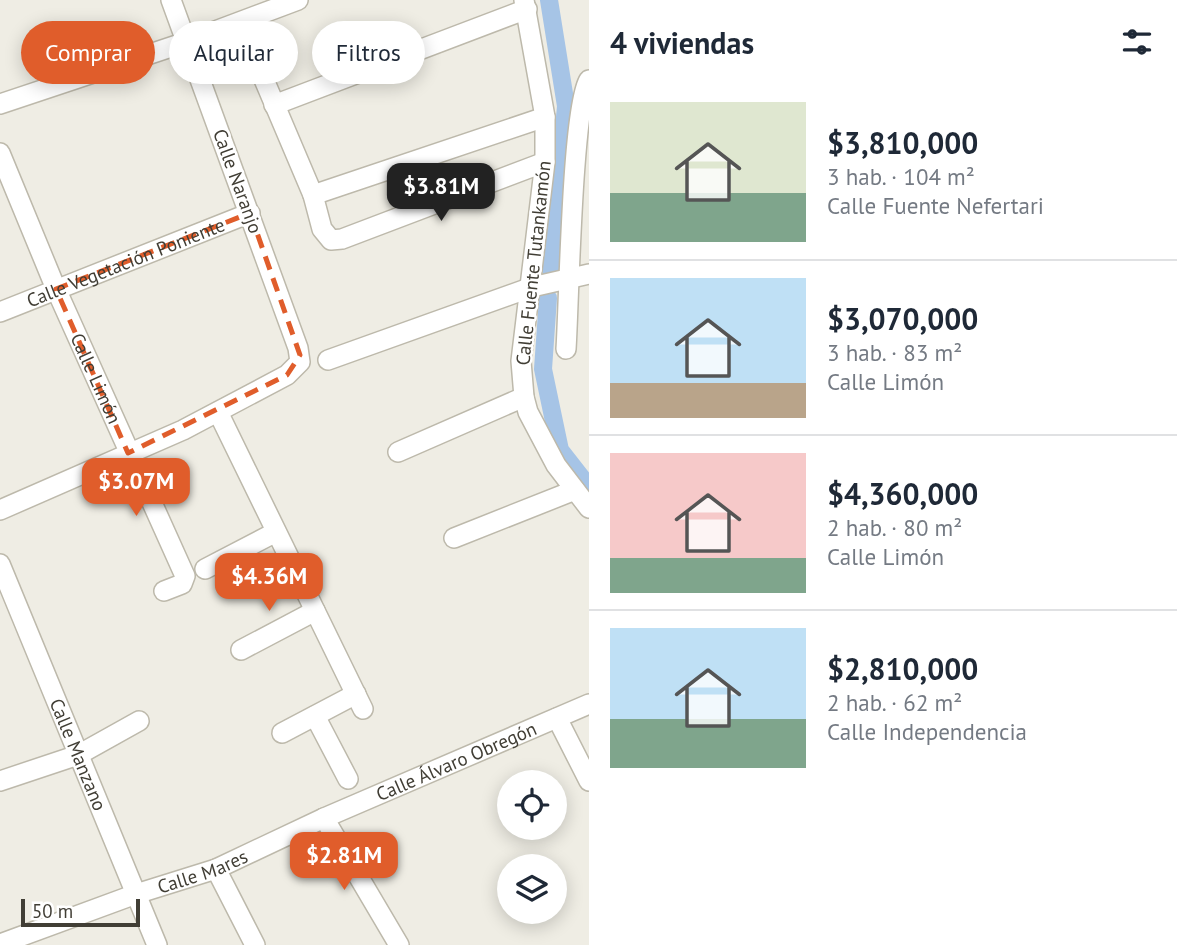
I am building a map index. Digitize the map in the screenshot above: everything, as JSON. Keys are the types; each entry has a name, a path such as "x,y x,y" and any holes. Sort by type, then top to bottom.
{"street":[{"name":"Calle Naranjo","path":"171,0 178,21"},
{"path":"242,21 299,0"},
{"path":"274,105 525,4"},
{"name":"Calle Fuente Tutankamón","path":"525,4 545,117 545,162 532,287 521,360 524,397 542,442 589,509"},
{"path":"0,104 169,48"},
{"path":"566,349 580,276 577,149 583,91 589,80"},
{"name":"Calle Naranjo","path":"202,84 298,348 300,362 288,376 218,412"},
{"path":"266,84 313,195 322,229 331,240 342,239 545,162"},
{"path":"313,195 545,117"},
{"name":"Calle Limón","path":"0,153 56,289 185,576 183,584 164,592"},
{"name":"Calle Vegetación Poniente","path":"0,312 250,213"},
{"path":"328,360 532,287 580,276"},
{"path":"398,452 524,397"},
{"path":"0,510 218,412 360,702 314,716 282,733"},
{"path":"183,430 228,433"},
{"path":"454,538 575,490"},
{"path":"205,569 276,532"},
{"name":"Calle Manzano","path":"0,564 157,945"},
{"path":"0,618 19,611"},
{"path":"241,650 315,611"},
{"name":"Calle Álvaro Obregón","path":"324,818 589,704"},
{"path":"314,716 348,779"},
{"path":"557,718 589,781"},
{"path":"0,781 78,755 139,721"},
{"path":"324,818 399,945"},
{"name":"Calle Mares","path":"0,944 136,894 216,869 324,818"},
{"path":"216,869 255,945"}],"highlighted area":[{"path":"250,213 300,355 287,375 128,453 56,289"}],"waterway":[{"path":"549,0 566,106 551,270"},
{"path":"548,298 543,369 560,450 589,487"}]}
